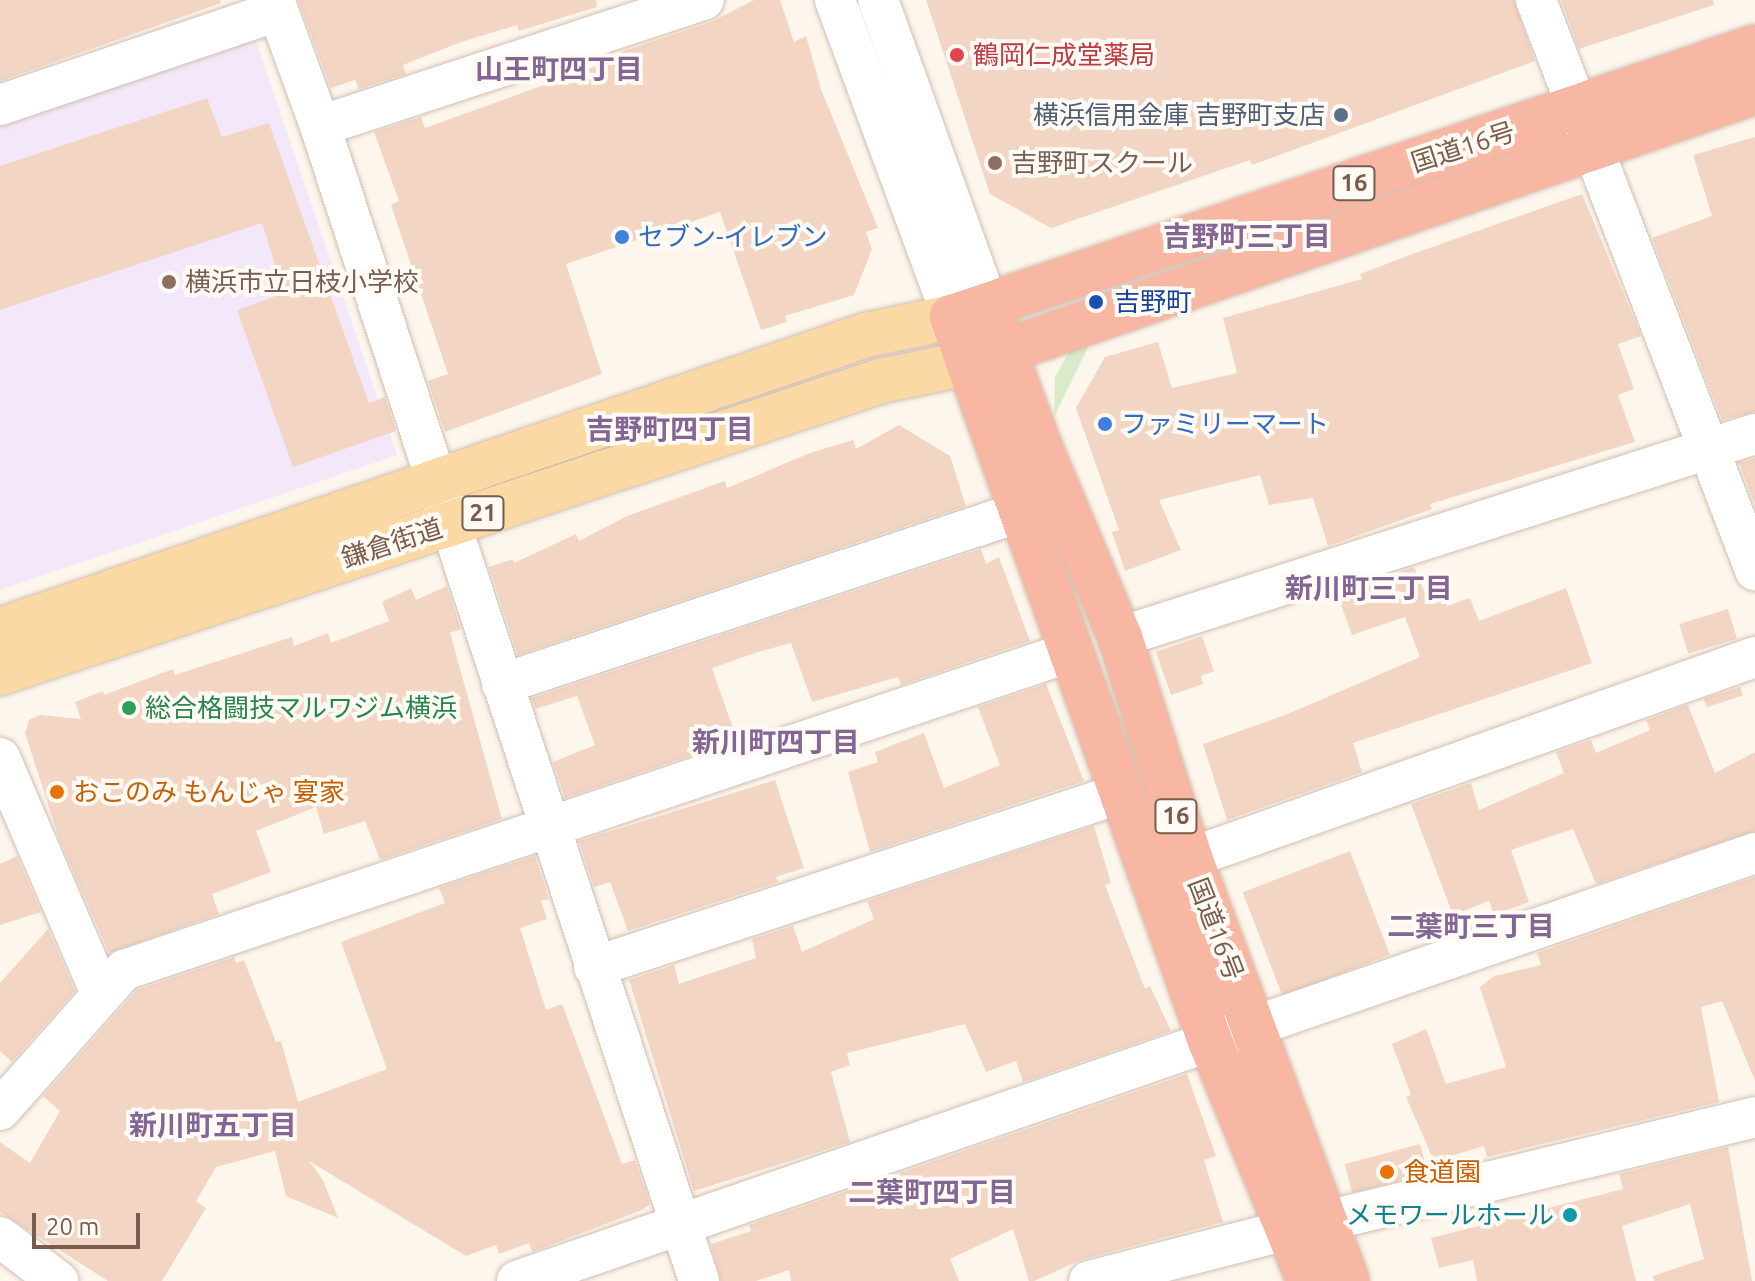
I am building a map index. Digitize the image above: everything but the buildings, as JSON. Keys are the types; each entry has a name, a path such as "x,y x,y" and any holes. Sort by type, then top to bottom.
{"highway":[{"name":"国道16号","path":"1309,1281 1308,1225 1253,1027 1190,858 1120,637 1040,447 988,357 970,311 1755,47"},
{"name":"国道16号","path":"988,357 1593,151 1755,92"},
{"name":"国道16号","path":"988,357 1020,512 1210,1041 1308,1225 1347,1281"}],"main road":[{"name":"鎌倉街道","path":"0,630 866,335 970,311"},
{"name":"鎌倉街道","path":"0,673 881,381 988,357"}],"street":[{"path":"320,126 704,0"},
{"path":"835,0 970,311"},
{"path":"878,0 970,311"},
{"path":"1536,0 1755,570"},
{"path":"0,105 276,5 320,126 547,827 699,1281"},
{"path":"1120,637 1755,434"},
{"path":"502,684 1020,512"},
{"path":"0,1110 124,970 1070,652"},
{"path":"1190,858 1755,657"},
{"path":"0,758 101,994"},
{"path":"594,967 1122,793"},
{"path":"517,1281 1755,853"},
{"path":"1089,1281 1755,1117"},
{"path":"0,1237 58,1281"}],"shaded area":[{"name":"横浜市立日枝小学校","path":"251,27 397,455 0,590 0,109"}],"green space":[{"path":"1091,341 1054,417 1055,377 1069,352"}],"place":[{"name":"鶴岡仁成堂薬局","path":"957,55"},
{"name":"横浜信用金庫 吉野町支店","path":"1341,115"},
{"name":"吉野町スクール","path":"995,163"},
{"name":"セブン-イレブン","path":"622,237"},
{"name":"横浜市立日枝小学校","path":"169,282"},
{"name":"吉野町","path":"1096,302"},
{"name":"ファミリーマート","path":"1105,424"},
{"name":"総合格闘技マルワジム横浜","path":"129,708"},
{"name":"おこのみ もんじゃ 宴家","path":"57,792"},
{"name":"食道園","path":"1387,1172"},
{"name":"メモワールホール","path":"1570,1215"}],"district":[{"name":"山王町四丁目","path":"559,69"},
{"name":"吉野町三丁目","path":"1247,236"},
{"name":"吉野町四丁目","path":"670,429"},
{"name":"新川町三丁目","path":"1369,588"},
{"name":"新川町四丁目","path":"776,742"},
{"name":"二葉町三丁目","path":"1471,926"},
{"name":"新川町五丁目","path":"213,1125"},
{"name":"二葉町四丁目","path":"932,1192"}]}
